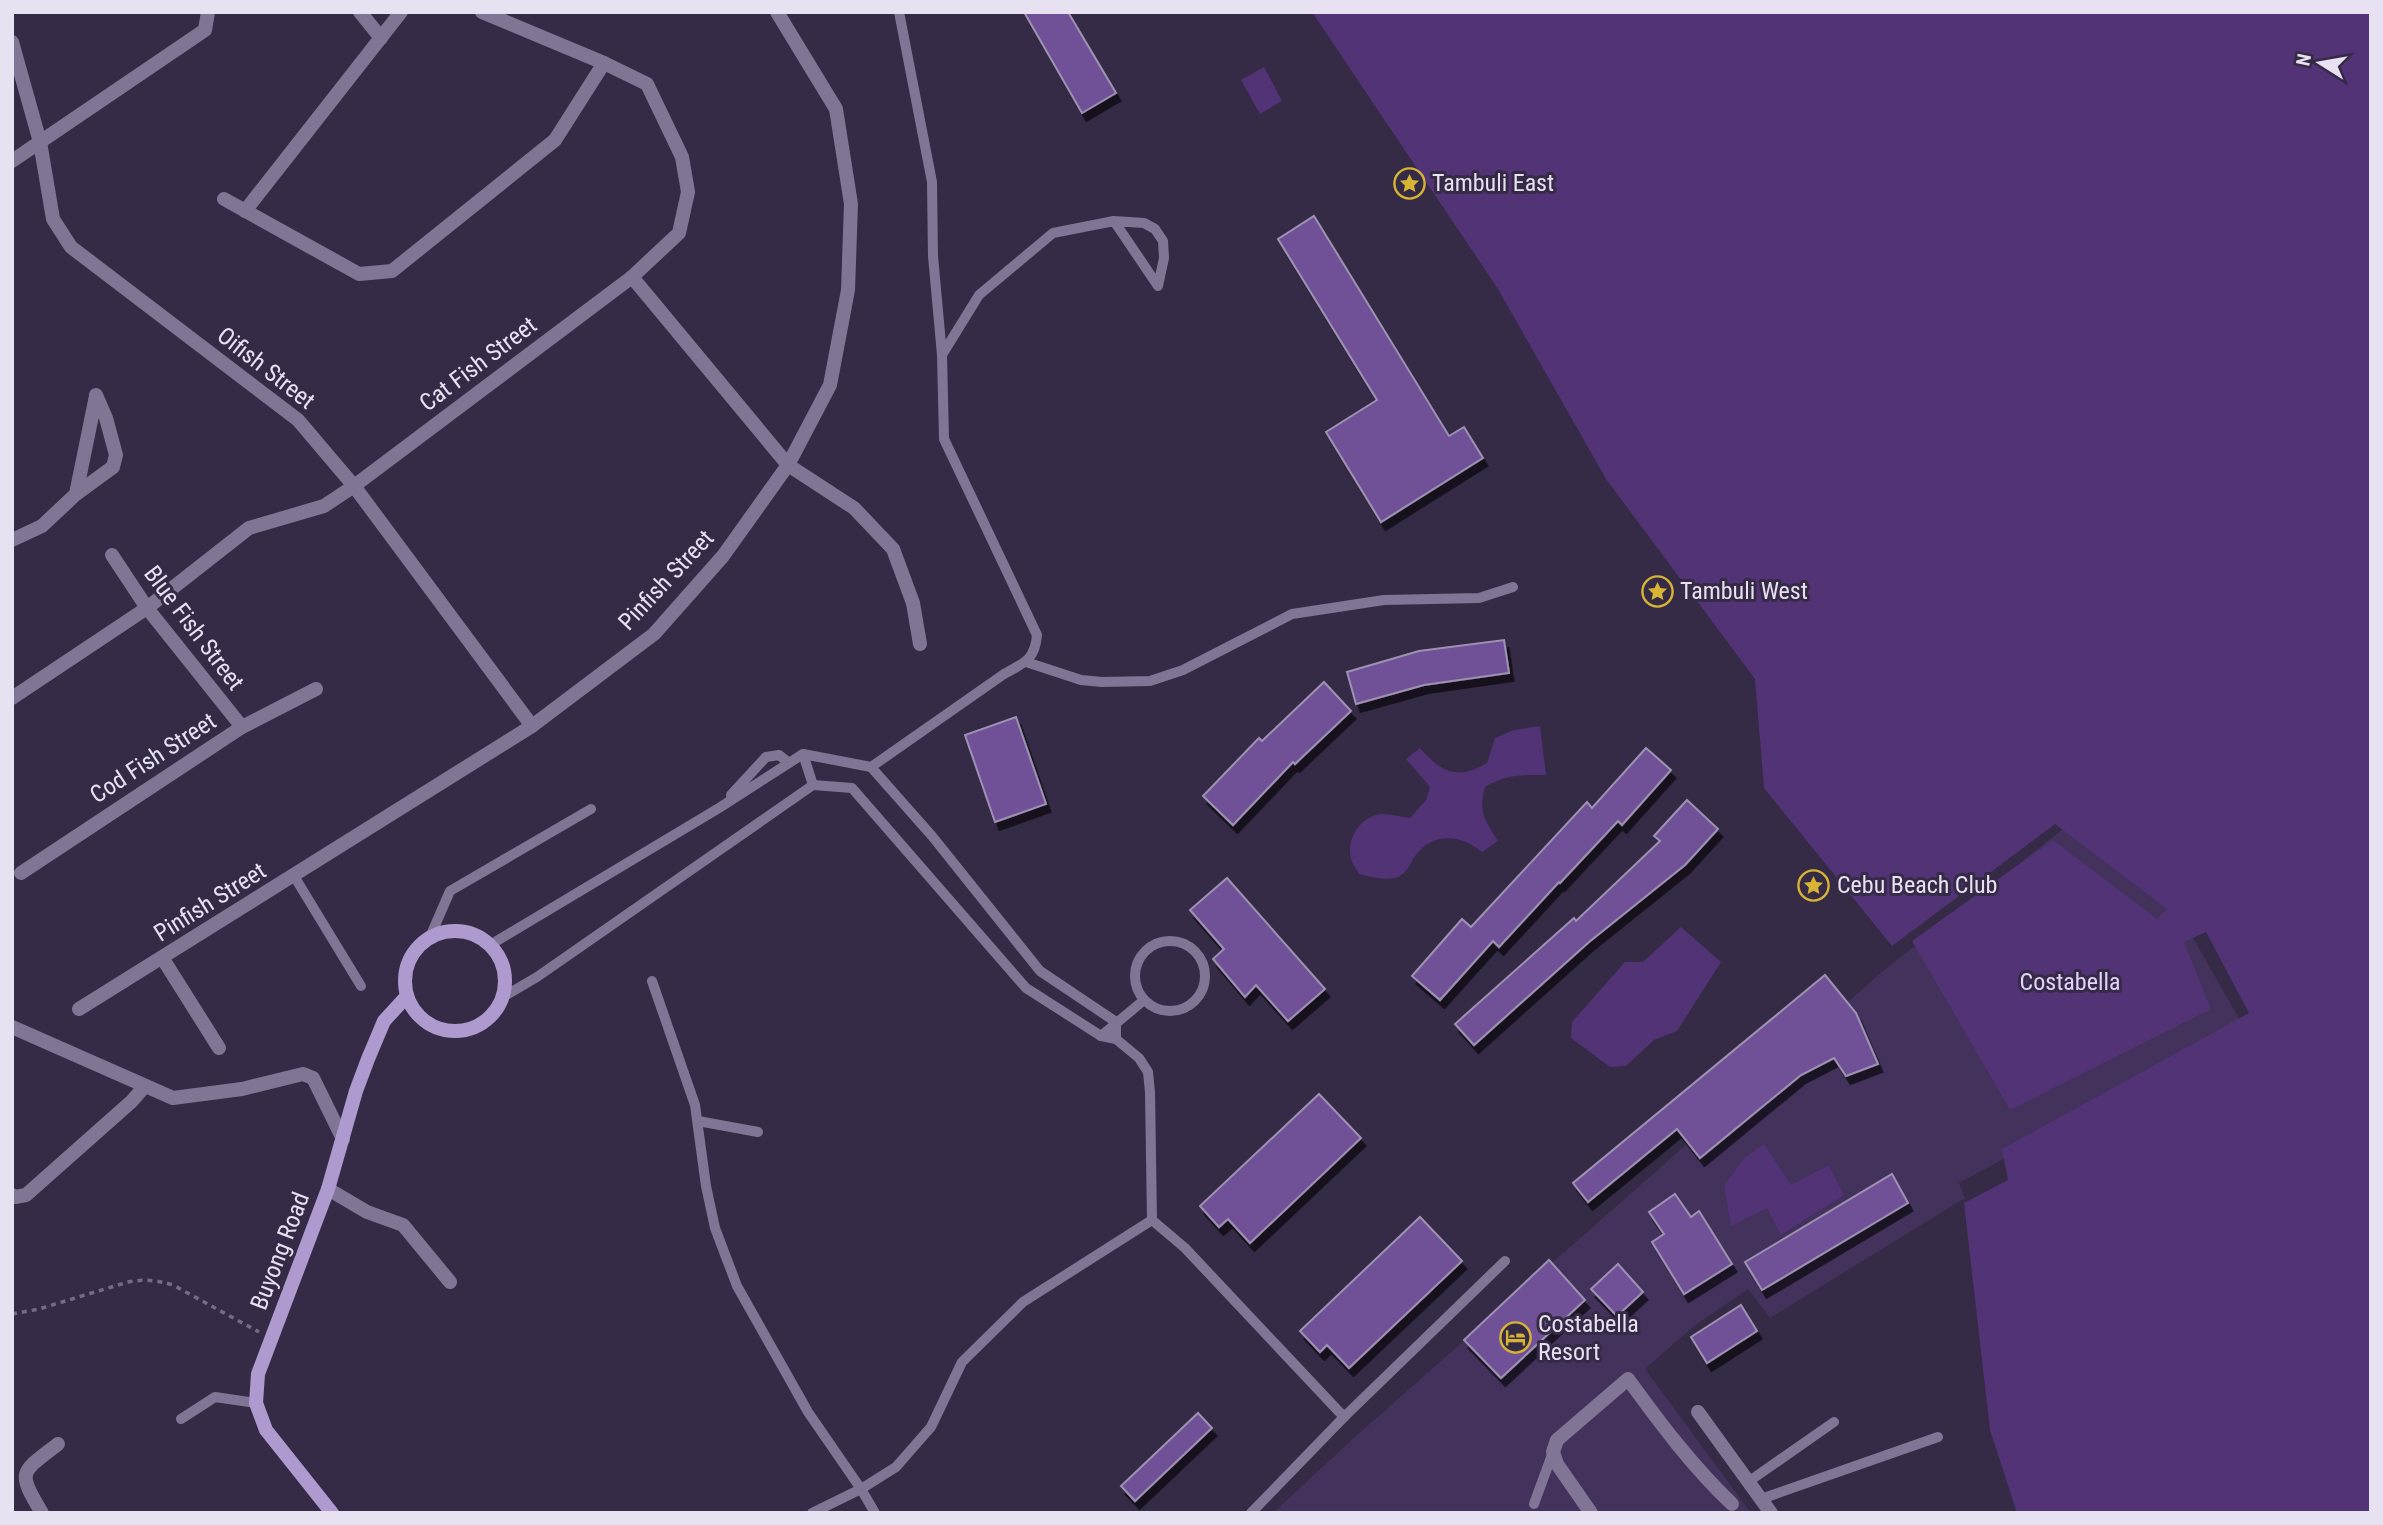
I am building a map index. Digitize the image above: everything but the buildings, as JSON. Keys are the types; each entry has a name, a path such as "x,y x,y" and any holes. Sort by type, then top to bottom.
{"street":[{"path":"12,161 205,30 208,12"},
{"path":"360,12 381,38"},
{"path":"245,211 401,12"},
{"name":"Cat Fish Street","path":"12,698 147,608 249,528 324,506 354,486 632,277 679,233 688,192 682,157 647,84 482,12"},
{"name":"Pinfish Street","path":"79,1009 533,726 654,634 723,556 788,465 830,385 848,290 852,204 836,108 781,13"},
{"name":"Oifish Street","path":"12,42 40,142 53,219 71,247 298,419 354,486 533,726"},
{"path":"224,199 359,274 392,271 555,140 604,63"},
{"path":"632,277 788,465 854,508 893,549 913,603 920,644"},
{"path":"12,540 41,526 76,494 113,467 116,455 106,418 96,395 76,494"},
{"name":"Blue Fish Street","path":"112,555 147,608 242,727"},
{"name":"Cod Fish Street","path":"21,873 242,727 316,689"},
{"path":"467,932 490,944 504,969 503,997 489,1017 478,1025 455,1030 431,1023 416,1011 407,996 405,979 410,958 430,937 440,933 467,932"},
{"path":"163,959 219,1048"},
{"name":"Buyong Road","path":"256,1403 258,1374 328,1189 356,1091 384,1021 407,996"},
{"path":"12,1027 173,1098 242,1089 303,1074 313,1078 343,1139"},
{"path":"12,1195 26,1195 132,1101 144,1087"},
{"path":"328,1189 367,1212 403,1225 450,1282"},
{"path":"1591,1513 1557,1464 1553,1452 1557,1440 1628,1379 1667,1433 1704,1477 1732,1504"},
{"path":"256,1403 266,1430 332,1513"},
{"path":"1698,1412 1771,1513"},
{"path":"41,1513 26,1487 24,1477 27,1468 58,1444"}],"lane":[{"path":"872,766 1004,674 1026,662 1036,650 1037,635 944,439 942,355 933,256 932,182 899,12"},
{"path":"942,355 979,295 1053,233 1114,221 1144,223 1155,229 1163,241 1164,258 1158,286 1114,221"},
{"path":"1026,662 1081,680 1150,681 1183,670 1292,614 1384,600 1479,598 1513,587"},
{"path":"803,754 813,785"},
{"path":"490,944 719,808 803,754 872,766 1040,971 1116,1023"},
{"path":"719,808 766,757 779,755 789,763"},
{"path":"503,997 537,977 813,785 852,788 1026,988 1101,1036 1116,1039 1139,1058 1148,1072 1152,1220 1185,1248 1343,1417"},
{"path":"430,937 450,891 591,809"},
{"path":"293,876 361,986"},
{"path":"1161,940 1186,943 1203,961 1204,986 1190,1006 1166,1012 1143,1000 1134,978 1141,954 1161,940"},
{"path":"1026,988 1040,971"},
{"path":"652,981 688,1081 698,1121 706,1186 715,1228 737,1286 808,1412 862,1489 875,1513"},
{"path":"1054,1007 1068,992"},
{"path":"1101,1036 1143,1000"},
{"path":"1116,1023 1116,1039"},
{"path":"698,1121 758,1132"},
{"path":"812,1513 862,1489 896,1467 932,1427 962,1362 1023,1302 1152,1220"},
{"path":"1251,1513 1343,1417 1505,1261"},
{"path":"181,1419 215,1397 256,1403"},
{"path":"1748,1482 1834,1422"},
{"path":"1761,1500 1938,1437"},
{"path":"1534,1504 1553,1452"}],"path":[{"path":"12,1314 39,1309 128,1282 141,1279 158,1280 173,1285 271,1339"}],"green space":[{"name":"Costabella","path":"2110,792 2245,1029 1959,1183 1965,1198 1770,1318 1748,1289 1694,1326 1645,1369 1751,1513 1273,1513 1356,1436 1883,971"}],"shaded area":[{"path":"1312,12 2371,12 2371,1513 2017,1513 1990,1430 1964,1203 2008,1180 2002,1149 2249,1013 2206,932 2184,942 2211,1009 2010,1110 1912,941 2053,840 2157,919 2167,909 2055,824 1892,946 1764,788 1755,679 1606,479 1498,289"},
{"path":"1264,67 1282,101 1260,114 1241,80"},
{"path":"1540,726 1546,775 1507,777 1485,787 1482,803 1484,816 1498,841 1482,852 1456,839 1438,839 1422,848 1406,871 1398,877 1384,879 1359,874 1350,851 1353,836 1361,824 1382,814 1410,818 1426,800 1430,787 1406,759 1420,748 1443,768 1467,772 1487,763 1495,738 1514,730"},
{"path":"1681,927 1721,962 1677,1031 1654,1040 1626,1066 1610,1067 1571,1038 1572,1022 1625,962 1643,962"},
{"path":"1764,1144 1791,1185 1829,1165 1844,1195 1781,1235 1767,1208 1731,1226 1724,1186 1744,1158"}],"place":[{"name":"Tambuli East","path":"1409,183"},
{"name":"Tambuli West","path":"1657,591"},
{"name":"Cebu Beach Club","path":"1814,885"},
{"name":"Costabella Resort","path":"1515,1338"}]}
